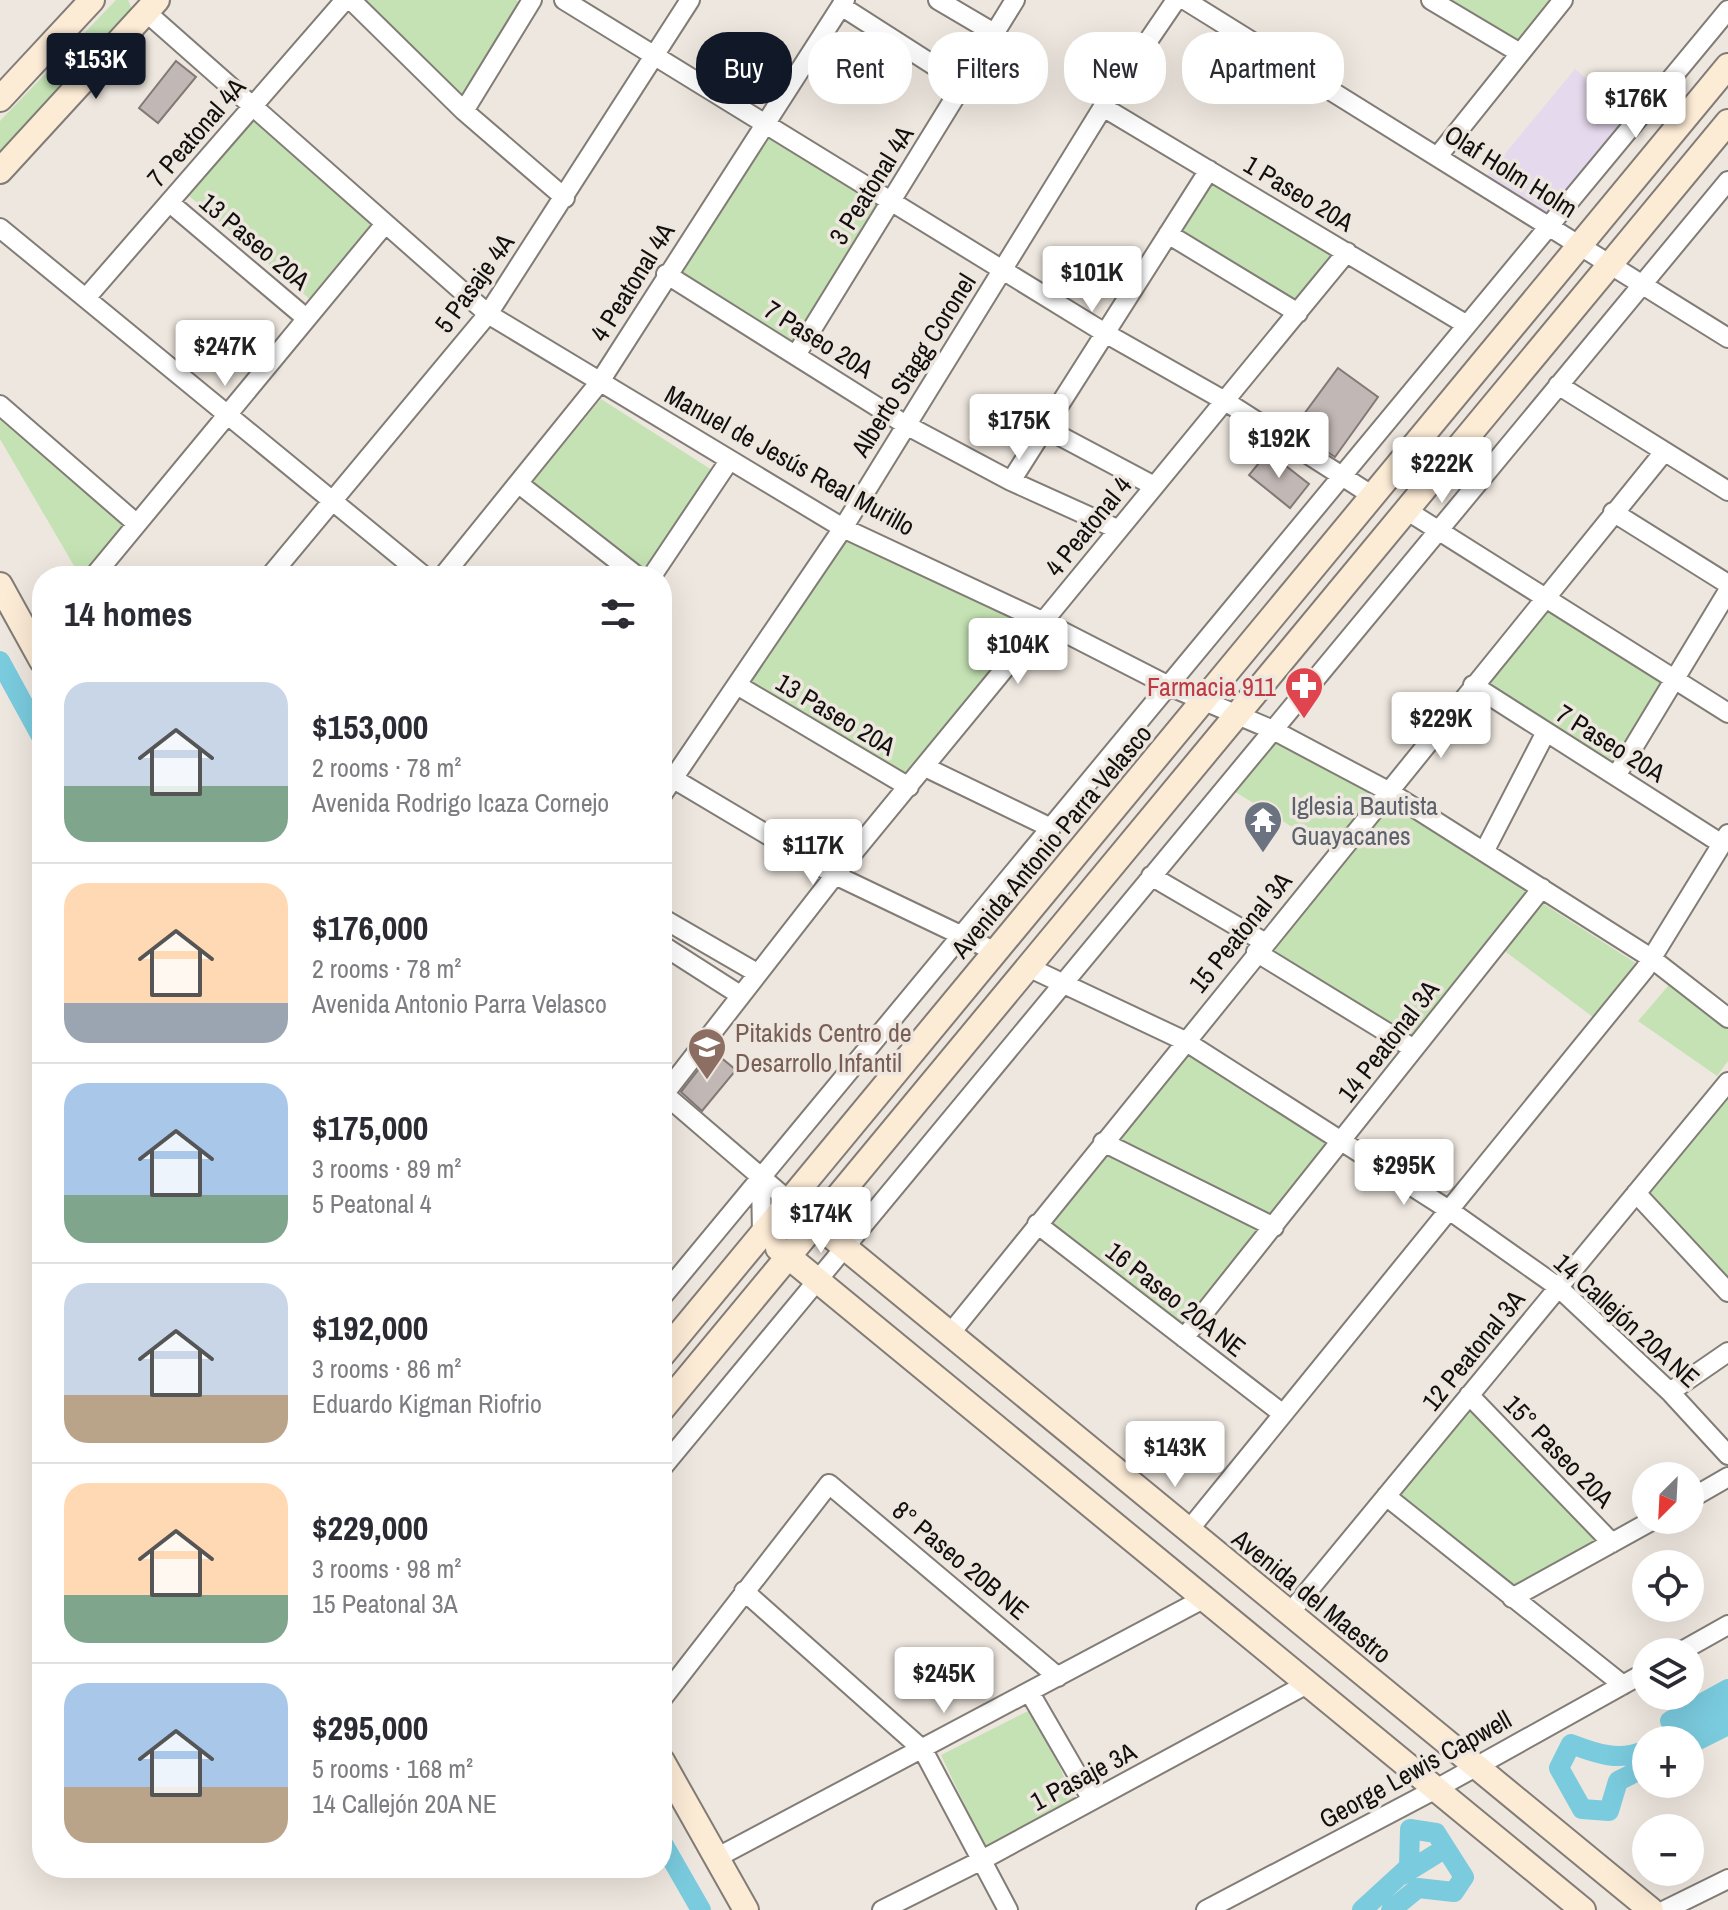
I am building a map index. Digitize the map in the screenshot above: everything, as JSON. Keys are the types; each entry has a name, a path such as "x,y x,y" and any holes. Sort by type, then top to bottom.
{"street":[{"path":"0,99 92,0"},
{"path":"348,0 464,111 565,198"},
{"name":"7 Peatonal 4A","path":"86,298 348,0"},
{"path":"464,111 532,0"},
{"path":"564,0 1105,333 1225,401 1373,496"},
{"name":"5 Pasaje 4A","path":"278,566 488,314 690,0"},
{"path":"938,0 992,32"},
{"name":"3 Peatonal 4A","path":"995,32 1015,0"},
{"name":"Alberto Stagg Coronel","path":"672,773 737,685 843,528 1103,107 1176,0"},
{"name":"Olaf Holm Holm","path":"1185,0 1728,338"},
{"path":"1431,0 1520,53"},
{"path":"1438,156 1563,0"},
{"path":"843,3 928,60"},
{"name":"4 Peatonal 4A","path":"451,566 599,383 666,274 843,3"},
{"path":"0,171 147,4"},
{"name":"Manuel de Jesús Real Murillo","path":"147,4 252,107 488,314 843,528 1044,622 1203,702 1273,730 1388,791 1651,958 1728,1018"},
{"name":"Avenida Antonio Parra Velasco","path":"672,1285 1728,10"},
{"name":"Avenida Antonio Parra Velasco","path":"672,1343 1728,66"},
{"name":"3 Peatonal 4A","path":"796,355 951,104"},
{"name":"1 Paseo 20A","path":"1103,107 1467,325"},
{"path":"672,1397 1728,122"},
{"path":"1011,481 1209,170"},
{"path":"672,1456 1728,181"},
{"name":"13 Paseo 20A","path":"170,203 306,318"},
{"path":"102,566 230,416 306,318 385,224"},
{"path":"0,228 412,566"},
{"path":"1168,234 1298,313"},
{"name":"4 Peatonal 4","path":"672,1082 835,875 1347,252"},
{"name":"7 Paseo 20A","path":"666,274 906,425 1011,481 1117,529"},
{"path":"1558,385 1728,491"},
{"path":"0,405 137,524"},
{"path":"1045,428 1154,486"},
{"name":"15 Peatonal 3A","path":"949,1335 1260,947 1473,685 1548,599 1613,512 1664,452"},
{"path":"659,566 729,461"},
{"path":"519,484 624,566"},
{"path":"1406,510 1728,713"},
{"path":"1613,512 1728,584"},
{"path":"0,585 32,636"},
{"path":"1616,776 1728,591"},
{"name":"13 Paseo 20A","path":"737,685 909,787"},
{"name":"7 Paseo 20A","path":"1473,685 1616,776 1725,839"},
{"path":"1485,850 1546,732"},
{"name":"13 Paseo 20A","path":"925,767 1051,828"},
{"path":"672,787 835,875 996,952"},
{"path":"1188,1531 1651,958 1725,839"},
{"path":"1151,876 1414,1049"},
{"name":"14 Peatonal 3A","path":"1184,1338 1542,888"},
{"path":"672,924 757,973"},
{"path":"672,951 740,995"},
{"name":"14 Callejón 20A NE","path":"1028,967 1185,1041 1449,1210 1558,1287 1670,1392 1728,1455"},
{"name":"12 Peatonal 3A","path":"1289,1614 1728,1082"},
{"path":"672,1102 789,1201"},
{"path":"1103,1142 1274,1227"},
{"path":"761,1177 762,1234 1583,1910"},
{"path":"1636,1193 1728,1292"},
{"name":"Avenida del Maestro","path":"789,1201 1651,1910"},
{"name":"16 Paseo 20A NE","path":"1037,1224 1283,1414"},
{"path":"1670,1392 1728,1352"},
{"name":"15° Paseo 20A","path":"1469,1395 1612,1543"},
{"path":"1704,1491 1728,1477"},
{"name":"8° Paseo 20B NE","path":"744,1591 829,1484 1058,1677"},
{"path":"1386,1496 1623,1685"},
{"path":"1512,1598 1632,1532"},
{"path":"672,1686 744,1591 923,1750 1008,1910"},
{"path":"716,1858 1203,1599"},
{"path":"1704,1638 1728,1625"},
{"name":"George Lewis Capwell","path":"1206,1910 1436,1789 1632,1680"},
{"name":"1 Pasaje 3A","path":"882,1910 982,1860 1307,1684"},
{"path":"1030,1693 1092,1800"},
{"path":"672,1779 746,1910"},
{"path":"1538,1874 1570,1843"},
{"path":"1665,1910 1728,1879"}],"shaded area":[{"path":"1575,69 1637,121 1549,226 1481,183"}],"green space":[{"path":"116,0 128,0 132,9 128,17 0,155 0,121"},
{"path":"354,0 516,0 527,7 464,109"},
{"path":"1449,0 1562,0 1520,41"},
{"path":"254,119 375,226 312,301 188,195"},
{"path":"764,123 891,202 796,355 667,274"},
{"path":"1209,170 1347,252 1298,313 1168,234"},
{"path":"601,399 712,470 649,566 628,566 524,492"},
{"path":"0,411 131,523 94,566 74,566 0,439"},
{"path":"843,528 1044,622 909,787 737,685"},
{"path":"1548,599 1674,680 1616,776 1473,685"},
{"path":"1273,730 1388,791 1536,899 1645,969 1601,1023 1498,946 1414,1049 1257,953 1336,854 1224,785"},
{"path":"1669,985 1728,1023 1728,1061 1717,1076 1638,1021"},
{"path":"1185,1042 1340,1141 1183,1337 1038,1225"},
{"path":"1728,1082 1728,1292 1636,1193"},
{"path":"1469,1395 1612,1543 1512,1598 1386,1496"},
{"path":"1032,1709 1075,1800 985,1848 941,1755"}],"building":[{"path":"176,61 196,77 158,123 139,108"},
{"path":"1338,368 1378,397 1335,457 1293,429"},
{"path":"1268,452 1309,484 1290,508 1249,475"},
{"name":"Pitakids Centro de Desarrollo Infantil","path":"713,1051 736,1070 702,1111 681,1092"}],"waterway":[{"path":"0,661 32,720"},
{"path":"1670,1721 1728,1689"},
{"path":"1693,1726 1728,1708"},
{"path":"1704,1737 1728,1725"},
{"path":"1632,1755 1599,1753 1571,1744 1559,1768 1582,1809 1609,1811 1618,1781 1632,1774"},
{"path":"1362,1910 1409,1867 1410,1829 1436,1833 1464,1877 1454,1892 1418,1888 1391,1910"},
{"path":"1402,1875 1436,1854"},
{"path":"672,1859 701,1910"}],"place":[{"name":"Farmacia 911","path":"1304,720"},
{"name":"Iglesia Bautista Guayacanes","path":"1263,854"},
{"name":"Pitakids Centro de Desarrollo Infantil","path":"707,1081"}]}
